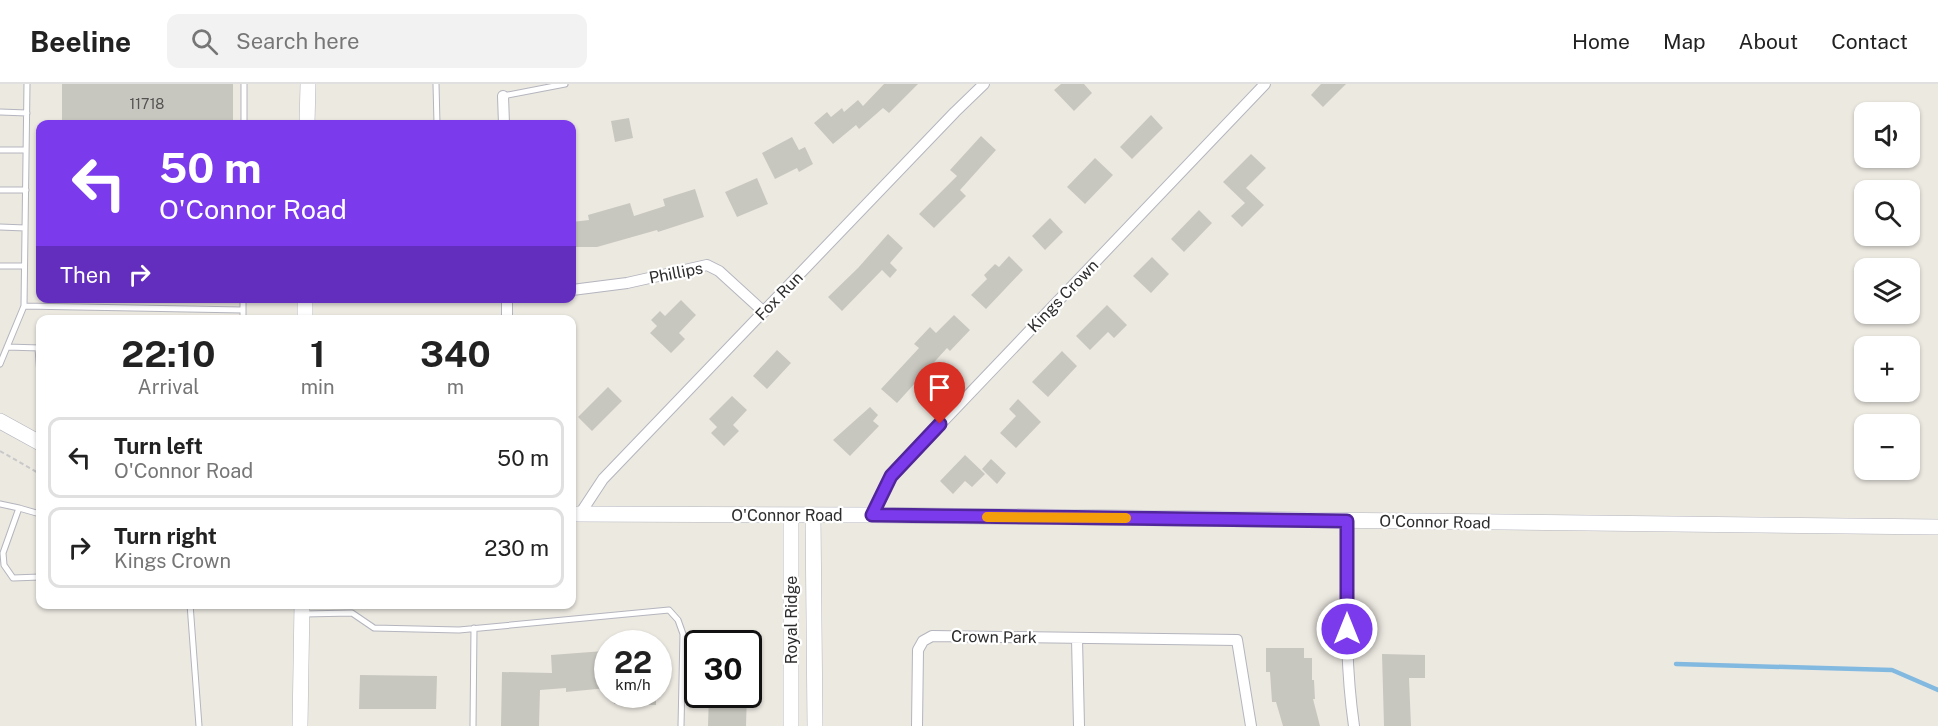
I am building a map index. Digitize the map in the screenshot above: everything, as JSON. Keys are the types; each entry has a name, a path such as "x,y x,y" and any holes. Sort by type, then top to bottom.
{"main road":[{"path":"307,120 308,84"},
{"path":"0,421 36,441"},
{"name":"O'Connor Road","path":"576,514 872,515 1938,527"},
{"name":"Royal Ridge","path":"791,515 791,726"},
{"name":"Royal Ridge","path":"813,515 815,726"},
{"path":"300,726 302,609"}],"street":[{"name":"Fox Run","path":"576,514 603,479 984,84"},
{"name":"Kings Crown","path":"872,515 891,476 1265,84"},
{"path":"503,96 504,120"},
{"name":"Phillips","path":"576,289 627,283 707,265 719,271 764,312"},
{"path":"1347,521 1347,652 1354,726"},
{"name":"Crown Park","path":"917,726 918,650 922,641 932,636 1237,640 1251,726"},
{"path":"1077,639 1079,726"}],"lane":[{"path":"0,363 24,306 27,84"},
{"path":"244,84 244,120"},
{"path":"436,84 437,120"},
{"path":"503,96 565,84"},
{"path":"0,112 27,113"},
{"path":"0,150 26,150"},
{"path":"0,190 26,190"},
{"path":"0,227 25,228"},
{"path":"0,266 24,266"},
{"path":"243,303 243,315"},
{"path":"24,306 243,310"},
{"path":"7,347 36,348"},
{"path":"0,504 36,511"},
{"path":"19,508 3,553 4,565 13,578 36,577"},
{"path":"190,609 199,726"},
{"path":"302,609 352,614 374,628 474,628 669,610 678,620 682,634 681,726"},
{"path":"473,726 474,628"}],"path":[{"path":"0,451 36,472"}],"building":[{"path":"62,84 233,84 233,120 62,120"},
{"path":"884,84 918,84 889,113 883,108 859,129 856,125 833,144 814,123 827,112 831,117 842,108 844,112 858,100 863,106"},
{"path":"1061,84 1084,84 1092,93 1074,111 1054,90"},
{"path":"1321,84 1346,84 1323,107 1311,95"},
{"path":"1151,115 1163,128 1132,159 1120,147"},
{"path":"629,118 633,138 615,142 611,121"},
{"path":"981,136 996,150 960,190 966,196 934,228 919,214 957,176 950,170"},
{"path":"792,137 799,150 805,147 813,164 799,172 797,168 775,179 762,153"},
{"path":"1251,154 1266,168 1246,188 1264,205 1242,227 1231,216 1245,203 1223,182"},
{"path":"1095,158 1113,175 1085,204 1067,187"},
{"path":"757,178 768,204 737,217 725,192"},
{"path":"695,189 704,217 658,232 657,230 597,247 576,247 576,222 589,220 588,215 630,203 634,216 665,206 663,199"},
{"path":"1199,210 1212,223 1184,252 1171,239"},
{"path":"1050,218 1063,232 1045,250 1032,236"},
{"path":"888,234 903,248 890,263 897,270 890,278 882,270 842,311 828,297"},
{"path":"1009,256 1023,270 986,309 971,295 987,279 984,275 995,264 999,267"},
{"path":"1152,257 1169,274 1151,293 1133,276"},
{"path":"681,300 696,315 679,333 685,339 671,353 650,333 657,326 651,320 660,311 665,316"},
{"path":"1107,305 1127,325 1114,338 1108,332 1090,350 1076,336"},
{"path":"954,315 970,330 950,351 947,348 897,403 881,389 919,348 914,344 930,327 936,333"},
{"path":"777,350 791,363 767,389 753,376"},
{"path":"1062,351 1077,366 1048,397 1032,382"},
{"path":"608,387 622,401 592,431 578,417"},
{"path":"732,396 747,410 733,425 739,431 724,446 711,433 717,427 709,419"},
{"path":"1018,399 1041,422 1016,448 1000,433 1016,416 1009,409"},
{"path":"870,407 878,415 873,421 879,426 850,456 833,440"},
{"path":"965,455 985,474 972,487 965,481 953,494 940,481"},
{"path":"991,459 1006,473 997,484 982,469"},
{"path":"1266,648 1304,648 1304,658 1312,658 1315,699 1313,699 1320,726 1283,726 1276,702 1272,702 1270,672 1266,672"},
{"path":"594,652 594,689 566,692 566,688 540,690 539,726 501,726 502,672 552,673 551,655"},
{"path":"1382,654 1425,655 1425,678 1409,678 1411,726 1384,726"},
{"path":"360,675 437,676 436,709 359,709"},
{"path":"709,708 747,708 746,726 708,726"}],"waterway":[{"path":"1676,664 1892,670 1938,690"}],"slow traffic":[{"path":"987,517 1126,518"}],"route":[{"path":"940,424 891,476 872,515 1347,521 1347,629"}]}
